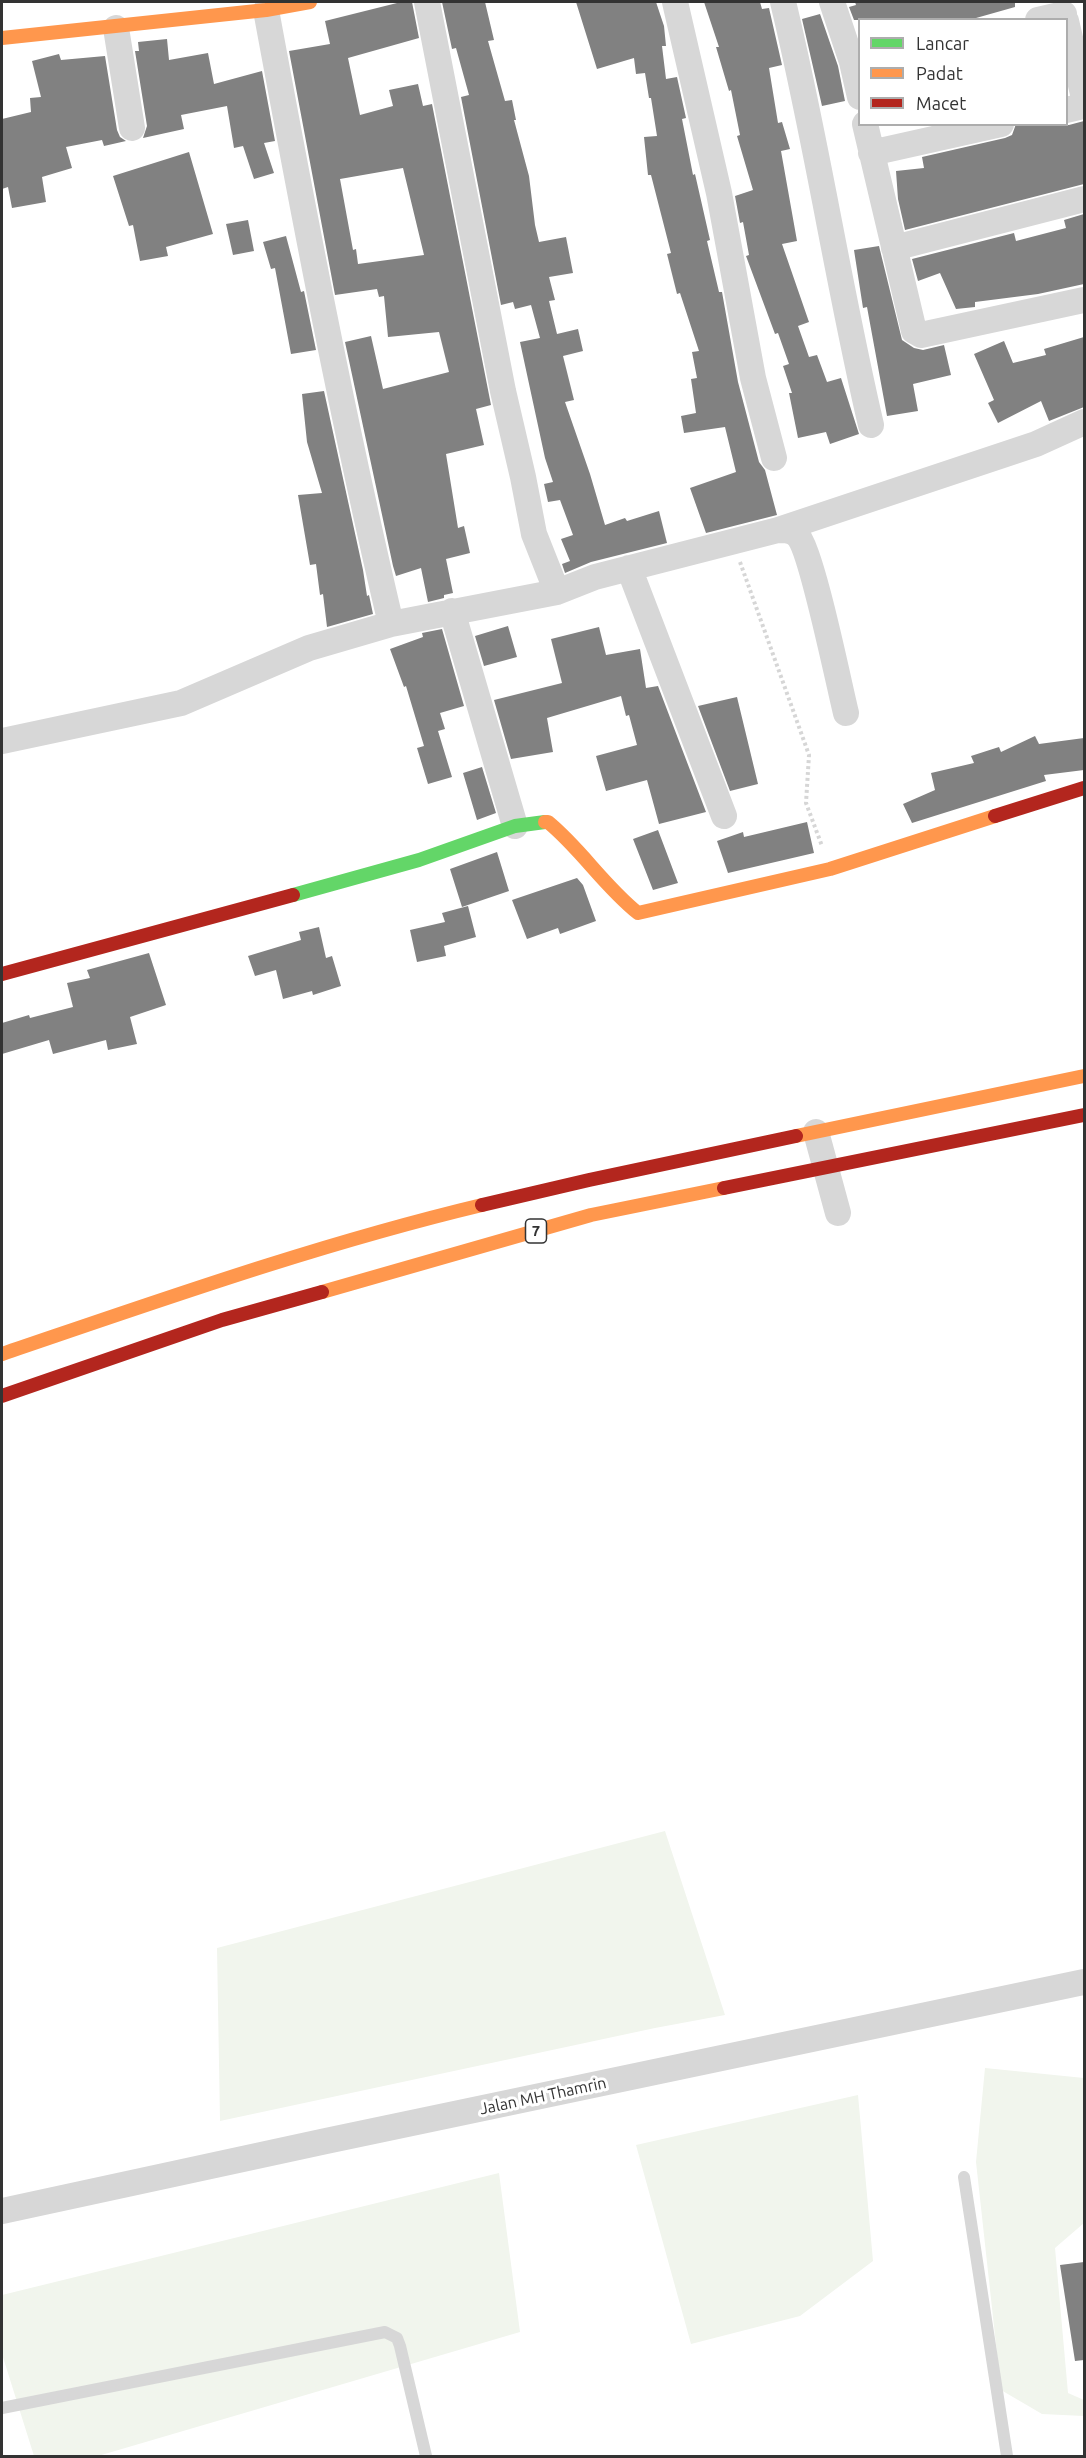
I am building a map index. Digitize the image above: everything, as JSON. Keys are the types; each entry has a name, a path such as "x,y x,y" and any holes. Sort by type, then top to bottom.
{"main road":[{"path":"2,38 116,28 266,10 309,2"},
{"path":"2,974 419,860 515,826 548,822 567,836 587,858 603,883 638,913 830,869 1084,788"},
{"name":"7","path":"2,1354 208,1284 421,1221 589,1180 1084,1076"},
{"name":"7","path":"2,1396 222,1320 591,1215 1084,1115"}],"street":[{"path":"428,2 503,391 534,534 557,592"},
{"path":"675,2 719,193 753,378 774,458"},
{"path":"783,2 816,146 857,366 871,425"},
{"path":"832,2 856,62 858,80"},
{"path":"266,10 318,290 365,514 391,624"},
{"path":"1047,18 1065,14"},
{"path":"1068,22 1081,57 1084,98"},
{"path":"116,28 132,128"},
{"path":"1068,110 1084,106"},
{"path":"865,126 910,322 914,331 921,334 1084,300"},
{"path":"871,153 992,126"},
{"path":"894,248 1084,199"},
{"path":"2,741 181,703 309,648 391,624 557,592 596,577 778,530 1036,444 1084,422"},
{"path":"778,530 788,530 797,534 809,560 846,713"},
{"path":"629,568 724,816"},
{"path":"452,611 515,826"},
{"path":"816,1132 838,1213"},
{"name":"Jalan MH Thamrin","path":"2,2211 326,2140 1084,1982"}],"lane":[{"path":"964,2177 1007,2457"},
{"path":"2,2408 385,2332 397,2338 400,2346 426,2457"}],"path":[{"path":"732,541 809,755 806,803 830,869"}],"shaded area":[{"path":"665,1831 725,2015 220,2121 217,1948"},
{"path":"985,2068 1084,2078 1084,2223 1055,2248 1068,2393 1084,2400 1084,2416 1042,2414 1001,2390 976,2162"},
{"path":"858,2095 873,2261 800,2316 691,2344 636,2145"},
{"path":"499,2173 520,2332 98,2456 34,2456 2,2354 2,2295"}],"building":[{"path":"401,2 412,2 419,38 348,58 360,115 393,106 389,90 418,84 423,106 432,104 491,405 476,409 484,445 446,454 458,528 464,526 470,553 446,559 453,593 428,602 421,568 396,576 345,342 371,336 383,389 449,372 439,332 388,337 384,296 379,297 377,289 335,295 289,51 330,44 325,21","holes":["403,168 424,255 358,264 356,249 353,250 340,179"]},
{"path":"442,2 485,2 494,40 488,41 505,101 512,100 516,120 514,120 529,176 539,242 566,237 573,273 549,277 555,300 549,301 557,334 578,329 583,351 563,356 574,400 565,402 605,525 659,511 667,543 591,562 565,573 562,564 570,561 561,539 573,535 560,500 548,502 544,484 553,482 545,458 520,342 540,338 531,305 515,309 513,302 501,305 461,97 469,95 456,48 452,49"},
{"path":"576,2 656,2 664,26 666,46 662,46 666,79 677,77 686,118 682,119 693,175 695,174 710,240 707,241 719,292 722,292 738,382 759,462 765,470 777,515 706,533 690,488 736,472 725,427 684,433 681,416 696,413 691,379 697,378 692,352 699,351 680,293 677,294 667,254 671,253 651,175 648,175 644,137 657,136 645,73 636,74 634,58 597,69"},
{"path":"704,2 760,2 762,9 769,8 782,65 769,68 778,123 782,122 790,149 781,151 797,241 782,244 809,322 798,326 809,357 817,355 827,382 841,378 859,434 830,444 826,432 798,438 789,393 792,393 783,366 789,364 778,333 775,334 746,256 749,255 743,222 740,223 735,196 753,190 737,136 740,135 731,90 729,91 716,47 719,47"},
{"path":"855,2 1015,2 1015,7 976,18 858,18 854,20 849,7 856,5"},
{"path":"820,14 838,66 845,101 822,106 802,19"},
{"path":"167,39 169,60 208,53 214,84 262,71 275,141 264,143 274,173 254,179 243,146 234,148 227,106 181,115 184,129 143,138 147,126 135,51 139,51 138,42"},
{"path":"59,54 61,60 105,56 117,130 120,137 126,141 104,146 102,140 66,147 72,168 42,177 46,202 12,208 8,187 2,189 2,119 31,112 30,98 41,97 32,61"},
{"path":"1084,121 1084,184 905,230 898,199 896,171 924,168 922,157 1005,138 1012,135 1015,126 1069,125"},
{"path":"189,152 213,234 166,247 168,256 140,261 133,225 129,226 113,176"},
{"path":"1084,214 1084,284 1038,294 975,302 975,307 956,309 940,273 918,281 912,259 1014,233 1016,241 1066,228 1064,220"},
{"path":"248,220 254,251 233,255 226,224"},
{"path":"286,236 301,292 304,291 316,350 291,354 275,268 271,269 263,242"},
{"path":"879,246 902,340 914,348 923,350 944,345 951,375 913,384 918,411 887,416 867,307 863,308 854,250"},
{"path":"1084,337 1084,407 1049,421 1041,401 998,423 988,403 994,400 974,354 1004,341 1013,363 1046,355 1044,349"},
{"path":"324,391 367,596 369,595 373,614 327,627 316,564 310,565 298,495 322,493 307,442 302,394"},
{"path":"508,626 517,657 484,666 475,636"},
{"path":"599,627 606,655 640,649 646,688 658,686 706,812 659,824 647,780 606,791 596,756 637,745 621,696 547,718 553,752 511,759 494,700 562,683 551,639"},
{"path":"442,629 464,706 440,713 445,729 438,731 452,777 428,784 417,748 424,746 406,686 404,687 390,649 423,637 422,633"},
{"path":"737,697 758,784 730,791 698,706"},
{"path":"1035,736 1039,744 1084,738 1084,770 1044,775 1046,781 912,823 903,804 935,790 931,773 974,763 971,756 999,747 1001,752"},
{"path":"482,767 496,813 477,820 463,773"},
{"path":"807,822 814,853 728,873 717,841 743,832 744,837"},
{"path":"658,830 678,883 653,890 633,839"},
{"path":"497,852 509,891 462,907 450,869"},
{"path":"577,878 583,885 596,921 560,934 558,928 527,939 512,900"},
{"path":"468,906 476,937 444,946 446,956 417,962 410,930 445,922 442,913"},
{"path":"319,927 326,958 332,956 341,986 313,995 312,991 283,999 276,970 255,976 248,956 301,940 299,932"},
{"path":"149,953 166,1005 130,1017 137,1044 108,1050 106,1040 53,1054 49,1040 2,1054 2,1023 29,1015 30,1018 73,1007 67,983 90,978 87,970"},
{"path":"1084,2262 1084,2360 1075,2361 1060,2265"}],"traffic: fast":[{"path":"293,895 419,860 515,826 545,822"}],"traffic: slow":[{"path":"2,38 266,10 310,2"},
{"path":"545,822 560,833 614,891 638,913 830,869 995,816"},
{"path":"796,1136 1084,1076"},
{"path":"322,1292 591,1215 724,1188"},
{"path":"2,1354 300,1255 482,1205"}],"traffic: jam":[{"path":"995,816 1084,788"},
{"path":"2,974 293,895"},
{"path":"724,1188 1084,1115"},
{"path":"482,1205 796,1136"},
{"path":"2,1396 222,1320 322,1292"}]}
